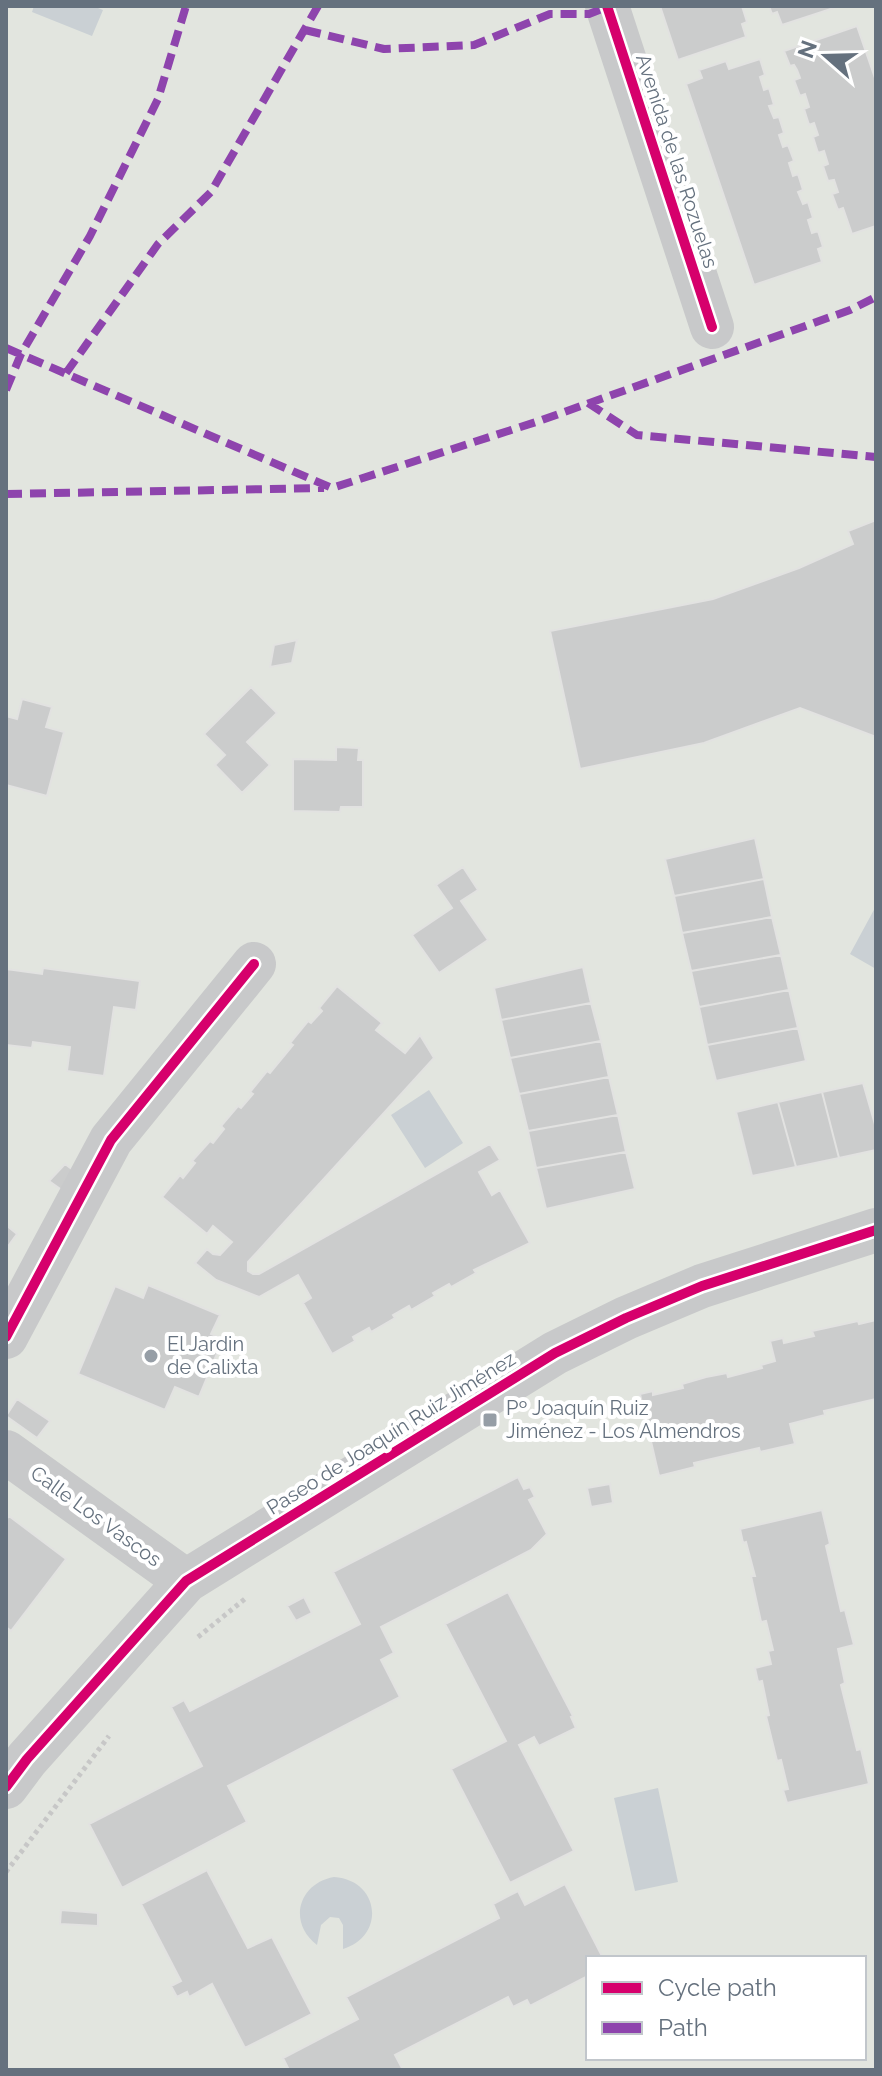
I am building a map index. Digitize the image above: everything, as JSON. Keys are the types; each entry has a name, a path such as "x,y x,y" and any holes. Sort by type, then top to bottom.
{"street":[{"name":"Avenida de las Rozuelas","path":"607,6 712,327"},
{"path":"6,1337 111,1140 254,964"},
{"name":"Paseo de Joaquín Ruiz Jiménez","path":"6,1787 27,1759 186,1581 555,1353 626,1318 702,1286 876,1230"},
{"name":"Calle Los Vascos","path":"6,1452 186,1581"}],"path":[{"path":"189,1644 248,1596"},
{"path":"6,1872 118,1725"}],"shaded area":[{"path":"6,6 876,6 876,2070 6,2070"},
{"path":"34,6 93,6 103,10 92,36 32,12"},
{"path":"876,906 876,969 850,954"},
{"path":"429,1090 463,1143 425,1168 391,1115"},
{"path":"658,1788 678,1882 635,1891 614,1798"},
{"path":"334,1877 349,1880 361,1888 372,1909 366,1933 343,1949 343,1925 339,1918 330,1917 321,1925 317,1945 302,1926 300,1915 305,1895 312,1887"}],"building":[{"path":"660,6 742,6 747,22 742,24 746,37 678,60"},
{"path":"769,6 840,6 782,25 777,12 772,14"},
{"path":"857,26 876,81 876,226 852,234 843,208 838,210 832,194 838,192 834,180 828,181 823,166 828,164 824,151 818,153 813,137 818,135 814,123 809,125 804,109 809,107 805,94 800,96 794,80 800,78 794,65 790,66 784,51"},
{"path":"760,59 765,75 760,77 764,90 769,88 774,105 769,106 774,118 779,117 784,133 779,135 783,147 788,145 794,161 789,163 793,176 798,174 803,190 798,192 803,204 808,202 813,218 808,220 812,233 818,231 823,247 818,249 822,262 754,285 686,84 702,78 699,70 726,61 729,69"},
{"path":"876,520 876,737 800,708 704,743 580,769 550,631 713,599 799,568 853,544 848,531"},
{"path":"297,640 292,663 270,667 274,645"},
{"path":"251,687 277,713 247,742 270,765 242,793 215,765 225,755 204,734"},
{"path":"22,699 52,707 46,727 64,732 47,796 6,785 6,716 17,719"},
{"path":"336,747 359,748 358,760 363,760 363,807 341,807 340,812 293,811 293,759 336,760"},
{"path":"755,838 764,879 674,896 665,859"},
{"path":"463,867 478,890 461,901 488,940 439,973 412,935 452,908 436,885"},
{"path":"764,879 772,917 682,933 674,896"},
{"path":"772,917 781,955 691,971 682,933"},
{"path":"781,955 789,990 699,1007 691,971"},
{"path":"583,967 591,1003 501,1020 494,988"},
{"path":"43,968 140,981 136,1010 114,1007 104,1076 67,1071 70,1047 33,1042 32,1048 6,1045 6,969 42,974"},
{"path":"337,986 382,1023 376,1030 405,1053 420,1035 434,1058 248,1262 248,1271 259,1274 490,1144 500,1160 479,1172 492,1195 500,1190 530,1243 474,1270 476,1273 451,1287 449,1284 433,1293 435,1296 411,1310 409,1306 371,1332 369,1328 353,1337 355,1341 332,1354 303,1303 311,1298 298,1275 259,1297 216,1280 195,1263 207,1249 220,1255 232,1242 213,1226 207,1234 162,1197 180,1175 183,1178 195,1163 192,1161 210,1141 213,1143 224,1129 221,1126 253,1094 250,1092 293,1045 290,1043 308,1021 311,1023 322,1011 319,1008"},
{"path":"789,990 798,1028 707,1045 699,1007"},
{"path":"591,1003 601,1041 510,1058 501,1020"},
{"path":"798,1028 806,1061 716,1081 707,1045"},
{"path":"601,1041 609,1077 519,1094 510,1058"},
{"path":"609,1077 618,1115 528,1131 519,1094"},
{"path":"863,1083 876,1128 876,1150 839,1158 822,1092"},
{"path":"822,1092 839,1158 796,1167 778,1102"},
{"path":"778,1102 796,1167 752,1176 736,1112"},
{"path":"618,1115 626,1152 536,1168 528,1131"},
{"path":"626,1152 635,1189 546,1209 536,1168"},
{"path":"65,1164 77,1173 66,1193 49,1181"},
{"path":"6,1225 17,1234 6,1249"},
{"name":"El Jardin de Calixta","path":"148,1285 220,1315 211,1334 223,1339 199,1397 175,1387 165,1410 78,1374 115,1286 143,1298"},
{"path":"876,1320 876,1399 824,1411 825,1415 790,1424 795,1444 760,1452 759,1448 694,1463 695,1467 659,1476 640,1394 653,1391 653,1395 683,1388 682,1384 706,1377 727,1373 728,1377 762,1368 761,1365 775,1361 770,1341 783,1338 784,1343 814,1336 812,1331"},
{"path":"17,1399 50,1421 37,1438 6,1416"},
{"path":"518,1477 524,1489 530,1487 535,1497 529,1500 547,1534 531,1550 381,1627 394,1653 381,1660 400,1697 228,1786 247,1822 122,1888 89,1824 202,1766 171,1707 184,1700 190,1711 360,1624 333,1572"},
{"path":"610,1484 613,1503 591,1507 587,1488"},
{"path":"822,1510 830,1544 826,1546 841,1611 845,1610 854,1645 838,1649 845,1683 841,1685 869,1784 787,1803 783,1790 788,1789 781,1760 777,1761 766,1716 769,1715 762,1681 758,1682 755,1668 771,1664 768,1651 773,1650 766,1621 761,1622 751,1576 755,1576 740,1529"},
{"path":"9,1516 66,1559 11,1631 6,1627 6,1520"},
{"path":"508,1592 573,1716 576,1728 539,1746 534,1737 519,1745 574,1851 510,1883 451,1769 506,1741 445,1624"},
{"path":"304,1597 312,1613 296,1621 287,1606"},
{"path":"207,1870 248,1948 272,1937 312,2014 245,2048 212,1984 189,1997 187,1992 177,1997 171,1986 181,1981 141,1904"},
{"path":"565,1884 602,1956 586,1956 586,1977 530,2006 527,2000 513,2007 508,1997 395,2055 403,2070 289,2070 283,2058 358,2019 346,1997 499,1918 493,1904 518,1891 525,1905"},
{"path":"61,1910 98,1913 98,1926 60,1924"}],"marked path":[{"path":"6,390 21,354 90,236 158,99 186,6"},
{"path":"66,373 158,244 211,192 318,6"},
{"path":"305,30 384,49 474,45 550,14 589,14 607,7"},
{"path":"6,348 332,488 539,421 850,310 876,297"},
{"path":"588,403 637,435 876,457"},
{"path":"6,494 324,488"}],"cycle path":[{"path":"607,6 712,327"},
{"path":"6,1337 111,1140 254,964"},
{"path":"6,1787 27,1759 186,1581 555,1353 626,1318 702,1286 876,1230"}],"place":[{"name":"El Jardin de Calixta","path":"151,1356"},
{"name":"Pº Joaquín Ruiz Jiménez - Los Almendros","path":"490,1420"}]}
